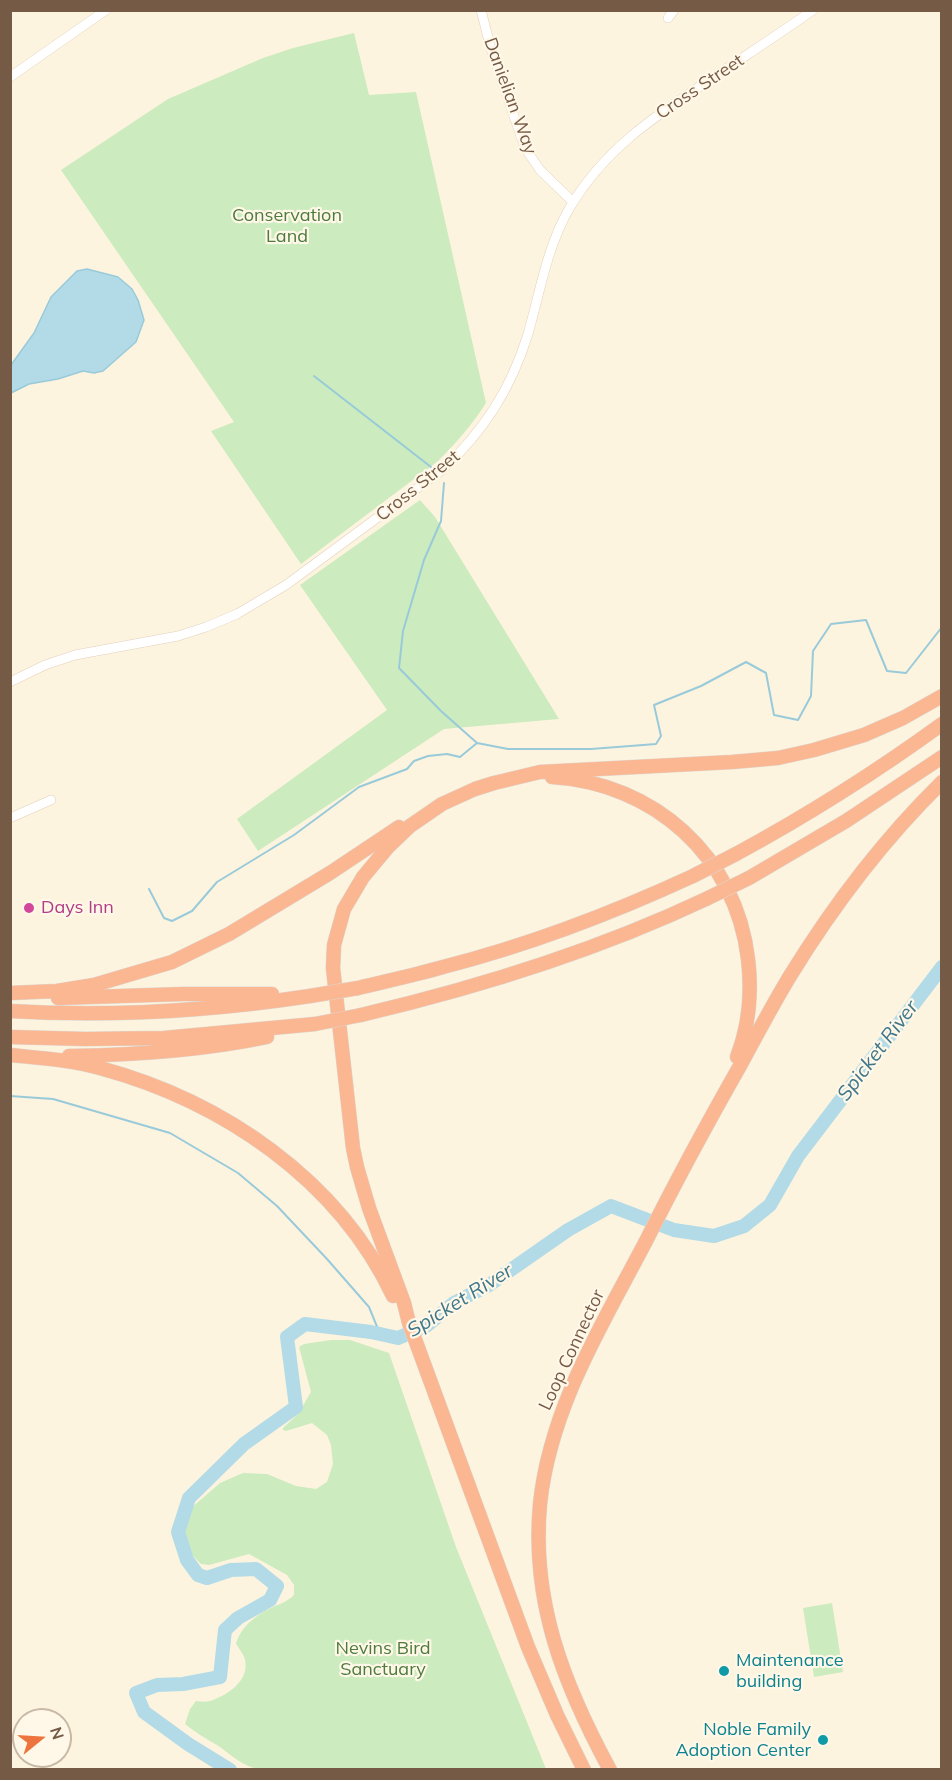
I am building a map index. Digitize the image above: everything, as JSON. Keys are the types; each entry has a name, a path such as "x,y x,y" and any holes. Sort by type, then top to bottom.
{"highway":[{"path":"584,1770 528,1647 417,1346 357,1167 333,979 333,958 339,921 356,888 395,840 450,799 475,789 540,772 778,758 864,735 903,718 942,696"},
{"path":"10,1011 151,1012 234,1006 358,988 501,950 594,918 693,876 736,854 875,771 942,723"},
{"path":"27,1057 130,1055 243,1042 361,1015 470,987 525,970 620,936 749,878 846,821 942,757"},
{"path":"514,779 560,777 598,784 622,792 651,807 678,826 700,848 719,873 732,897 741,921 748,952 750,978 744,1035 721,1099"},
{"path":"721,1099 791,975 833,911 892,836 942,782"},
{"path":"10,994 94,986 179,959 229,934 330,873 398,828 433,810"},
{"path":"10,994 82,999 184,994 310,996"},
{"path":"10,1037 165,1038 315,1024"},
{"path":"10,1055 99,1068 142,1082 204,1108 259,1140 288,1162 339,1214 375,1262 409,1323"},
{"name":"Loop Connector","path":"612,1770 595,1740 562,1668 546,1611 541,1582 538,1536 543,1482 553,1435 567,1396 658,1215 721,1099"}],"street":[{"path":"10,77 106,10"},
{"name":"Danielian Way","path":"481,10 491,49 525,148 540,170 573,202"},
{"name":"Cross Street","path":"10,682 45,665 75,655 171,637 206,627 237,614 286,585 442,470 465,449 484,425 512,376 528,333 553,244 573,202 605,160 644,124 813,10"},
{"path":"10,818 51,800"}],"green space":[{"name":"Conservation Land","path":"354,33 369,95 416,92 486,403 464,434 438,461 301,564 211,431 234,422 61,170 168,99 263,58"},
{"path":"420,500 435,517 559,719 444,729 258,851 237,819 387,710 300,585"},
{"name":"Nevins Bird Sanctuary","path":"350,1340 389,1353 456,1547 546,1769 258,1769 241,1762 185,1724 190,1709 196,1701 207,1702 217,1699 241,1680 246,1667 236,1643 245,1627 258,1615 294,1595 294,1585 287,1575 249,1554 209,1565 201,1564 191,1554 185,1538 185,1523 190,1509 220,1483 243,1473 267,1474 296,1486 316,1489 327,1482 333,1464 331,1445 327,1435 312,1423 286,1431 283,1428 298,1414 311,1392 299,1347 304,1344"},
{"path":"832,1603 843,1672 814,1677 803,1608"}],"water":[{"path":"87,269 118,277 132,289 144,320 136,342 103,371 94,373 83,371 58,379 29,384 11,393 11,365 34,333 51,297 77,271"}],"waterway":[{"path":"314,376 431,467"},
{"path":"444,483 441,521 424,560 403,631 399,668 441,711 477,743 508,749 591,749 656,744 661,736 654,705 701,686 746,662 766,673 774,715 798,720 811,696 813,651 831,624 866,620 887,671 906,673 942,627"},
{"path":"149,889 164,918 172,921 192,911 217,882 294,835 359,787 407,769 414,761 428,756 447,754 460,757 477,743"},
{"name":"Spicket River","path":"230,1770 188,1744 144,1712 136,1693 157,1685 183,1684 220,1677 225,1630 238,1618 270,1600 277,1586 256,1569 231,1570 207,1578 198,1575 187,1560 178,1532 189,1498 244,1444 296,1407 287,1337 305,1324 371,1332 398,1338 426,1326 454,1303 489,1285 568,1230 611,1206 674,1230 714,1236 744,1226 770,1205 798,1156 942,967"},
{"path":"10,1096 53,1099 170,1133 238,1173 277,1206 327,1259 369,1307 380,1334"}],"place":[{"name":"Days Inn","path":"29,908"},
{"name":"Maintenance building","path":"724,1671"},
{"name":"Noble Family Adoption Center","path":"823,1740"}]}
